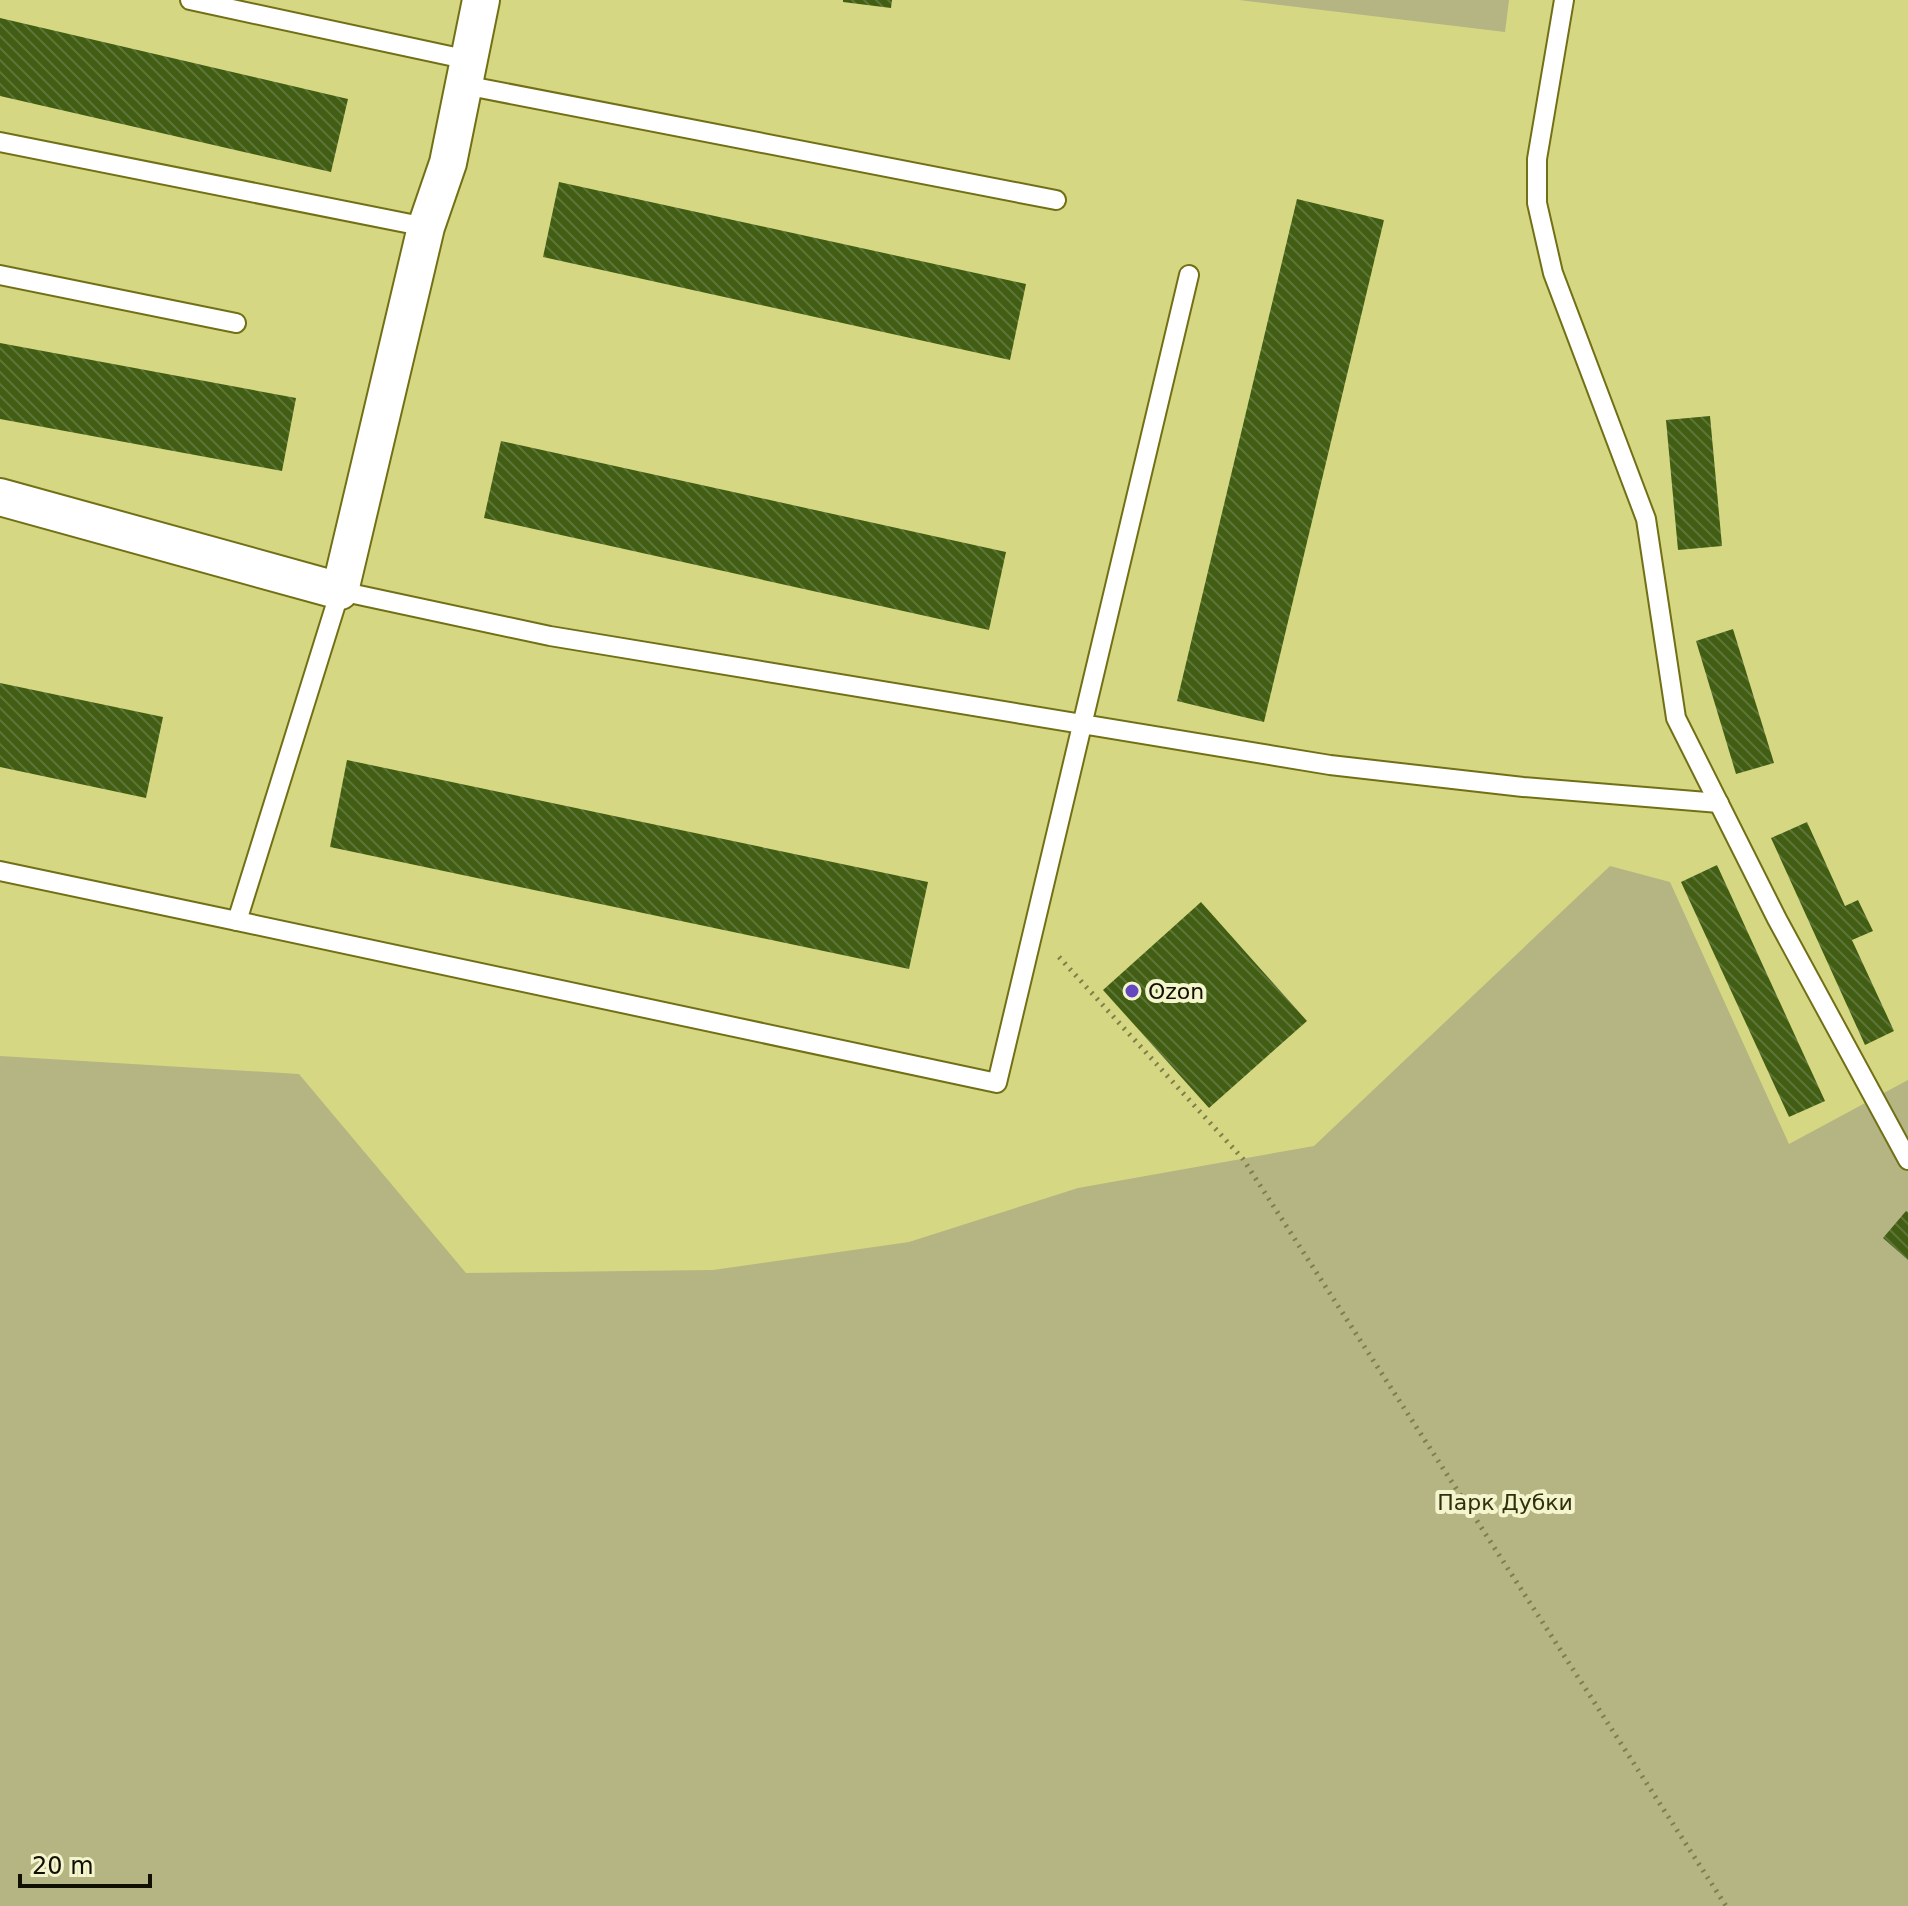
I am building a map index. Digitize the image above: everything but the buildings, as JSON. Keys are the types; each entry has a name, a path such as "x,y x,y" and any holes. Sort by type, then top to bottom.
{"street":[{"path":"0,497 340,591 426,227 448,163 481,0"}],"lane":[{"path":"190,0 466,72 1056,200"},
{"path":"1564,0 1537,159 1537,203 1553,273 1646,519 1676,718 1777,919 1908,1160"},
{"path":"0,142 426,227"},
{"path":"0,275 236,323"},
{"path":"0,871 997,1083 1189,275"},
{"path":"237,921 340,591 550,636 1330,765 1523,787 1719,803"}],"path":[{"path":"1034,929 1243,1159 1726,1906"}],"green space":[{"path":"1239,0 1509,0 1505,32"},
{"name":"Парк Дубки","path":"1610,866 1670,882 1789,1144 1908,1080 1908,1906 0,1906 0,1056 299,1074 466,1273 713,1270 909,1242 1078,1188 1314,1146"}],"place":[{"name":"Ozon","path":"1132,991"}]}
